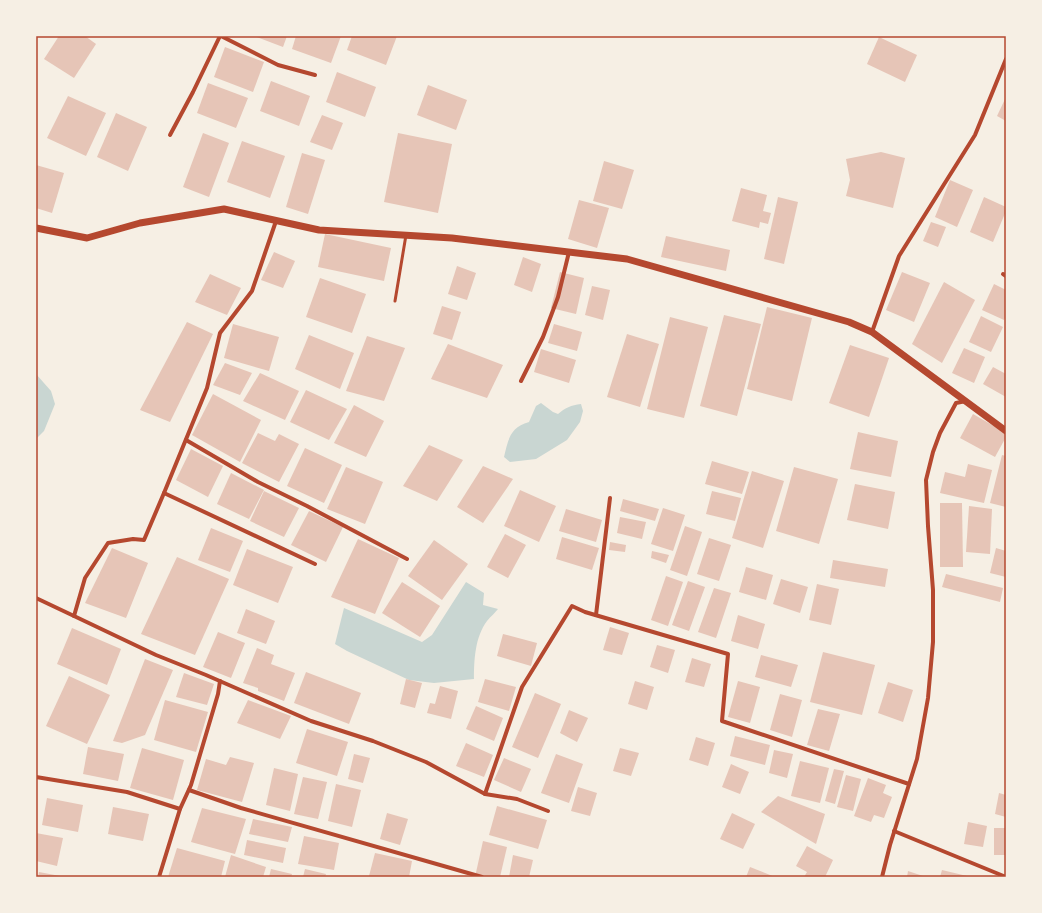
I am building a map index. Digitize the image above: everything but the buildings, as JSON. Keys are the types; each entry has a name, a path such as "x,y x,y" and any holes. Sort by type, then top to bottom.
{"street":[{"path":"170,135 194,92 220,36 278,65 315,76"},
{"path":"872,332 899,256 975,135 1006,59"},
{"path":"36,228 87,238 140,223 224,209 318,230 452,238 627,258 850,322 872,332 1006,430"},
{"path":"74,616 85,578 108,543 133,539 144,540 207,388 220,333 252,291 276,221"},
{"path":"521,381 543,337 558,298 569,252"},
{"path":"882,877 894,831 917,759 928,698 933,642 933,590 926,480 933,452 940,433 956,403 966,401"},
{"path":"186,440 258,482 407,559"},
{"path":"164,493 316,564"},
{"path":"596,615 610,498"},
{"path":"36,598 156,655 220,681 311,722 373,741 426,762 485,794 517,799 548,811"},
{"path":"485,794 522,687 572,606 596,615 728,654 722,722 909,784"},
{"path":"159,877 180,809 189,790 218,694 220,681"},
{"path":"36,777 127,792 180,809"},
{"path":"189,790 241,808 482,877"},
{"path":"894,831 1006,877"}],"lane":[{"path":"395,301 406,235"}],"shaded area":[{"path":"36,374 51,391 55,404 44,431 36,439"},
{"path":"541,403 558,414 568,407 581,404 583,411 580,422 567,440 536,459 510,462 504,457 511,435 518,427 529,422 536,406"},
{"path":"466,582 484,593 483,605 498,609 487,621 480,634 475,657 474,679 434,683 409,680 335,644 344,608 422,642 432,635"}]}
